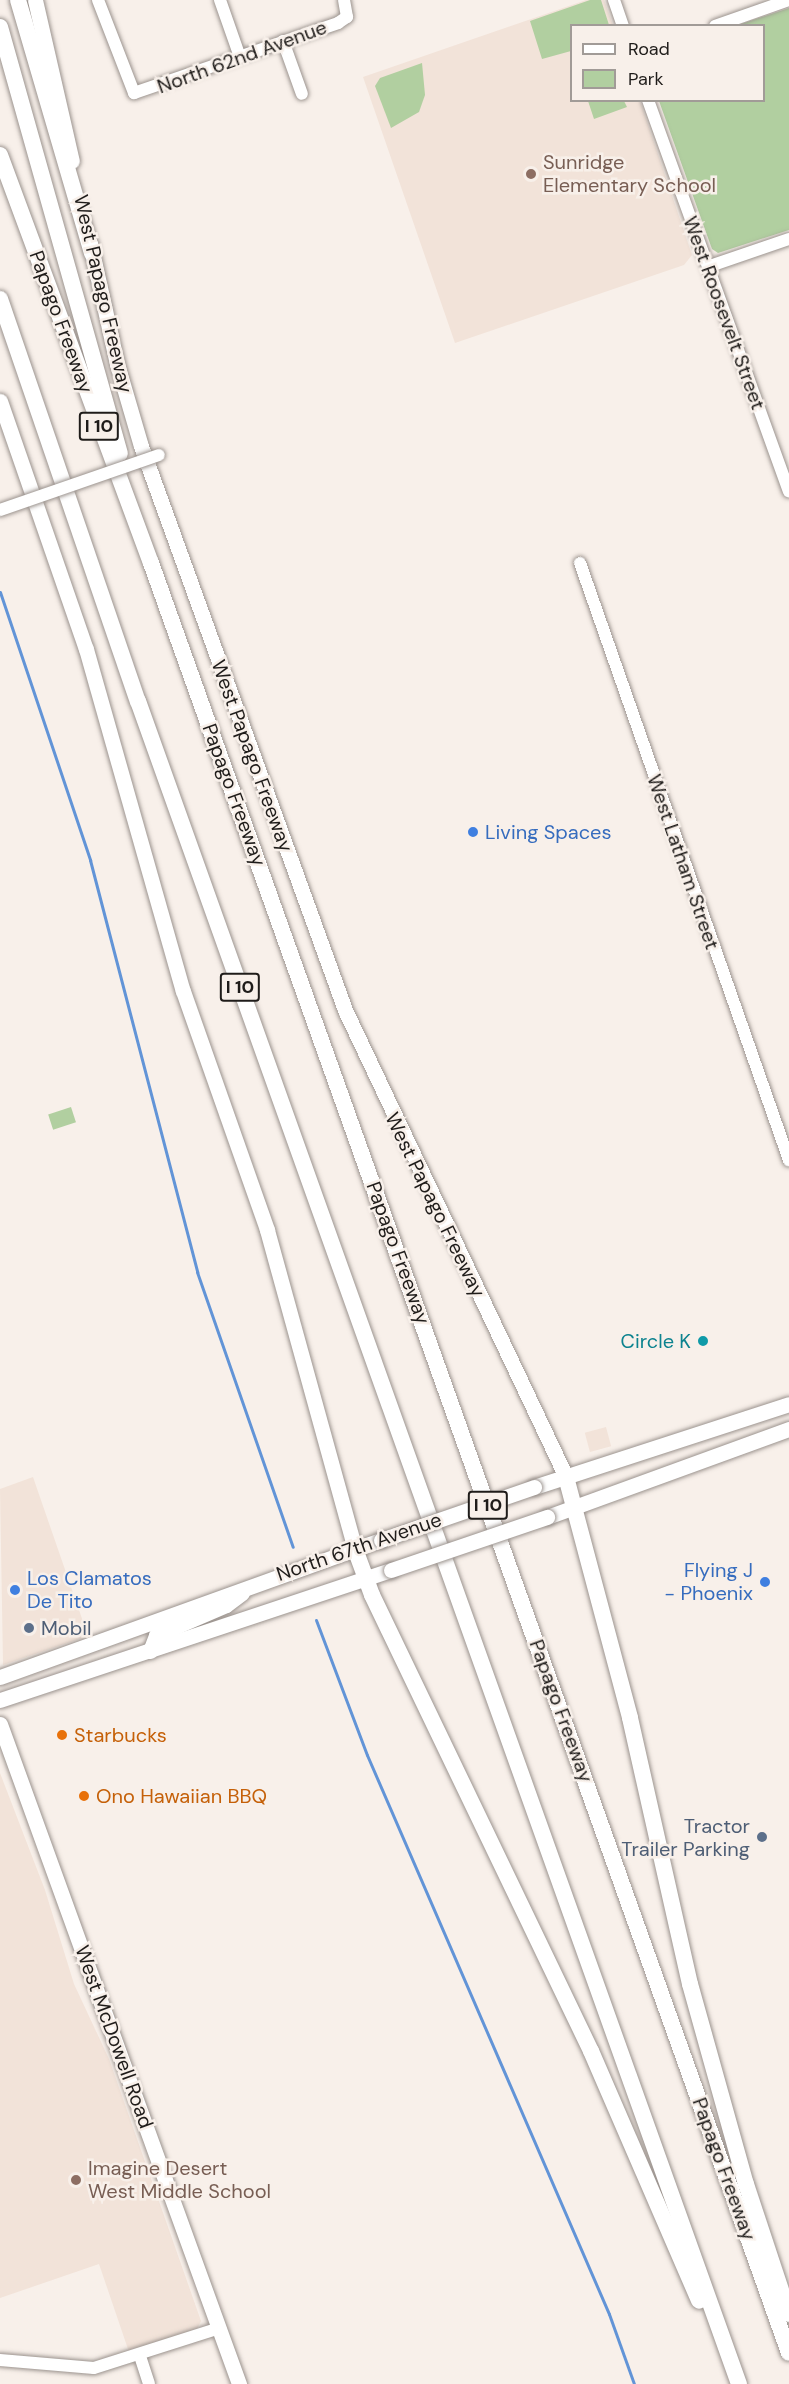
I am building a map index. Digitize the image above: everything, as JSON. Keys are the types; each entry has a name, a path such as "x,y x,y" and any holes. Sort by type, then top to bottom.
{"highway":[{"path":"18,0 92,253"},
{"path":"0,27 151,563"},
{"name":"Papago Freeway","path":"0,155 151,563 789,2353"},
{"name":"I 10","path":"0,299 146,723 738,2384"},
{"path":"0,338 30,387"},
{"path":"566,1477 576,1507 630,1718 690,1984 746,2184 789,2314"},
{"path":"355,1549 365,1579 591,2051 738,2384"}],"main road":[{"name":"West Papago Freeway","path":"35,0 92,253 141,446 345,1010 566,1477"},
{"path":"0,401 86,649 180,980 267,1230 355,1549"},
{"name":"North 67th Avenue","path":"0,1677 259,1581 534,1487 789,1404"},
{"name":"North 67th Avenue","path":"0,1700 547,1517 789,1429"},
{"path":"150,1651 156,1635 226,1605 259,1581"},
{"name":"West McDowell Road","path":"0,1724 239,2384"}],"street":[{"name":"North 62nd Avenue","path":"98,0 134,93 240,57 347,16 344,0"},
{"path":"220,0 240,57"},
{"path":"614,0 622,24"},
{"path":"721,24 789,0"},
{"path":"283,41 302,93"},
{"name":"West Roosevelt Street","path":"649,102 702,255 710,266 789,491"},
{"path":"710,266 789,239"},
{"path":"0,510 159,455"},
{"name":"West Latham Street","path":"580,563 789,1160"},
{"path":"0,2360 94,2368 140,2356 219,2328"},
{"path":"140,2356 149,2384"}],"shaded area":[{"name":"Sunridge Elementary School","path":"586,0 604,0 613,24 570,24 570,102 640,102 692,255 684,265 455,343 363,77"},
{"path":"606,1427 611,1446 590,1452 585,1433"},
{"path":"33,1477 88,1636 3,1665 0,1489"},
{"name":"Imagine Desert West Middle School","path":"0,1773 45,1890 74,1984 109,2059 201,2321 197,2329 129,2352 99,2264 0,2298"}],"green space":[{"path":"590,0 601,0 609,24 570,24 570,51 542,59 530,21"},
{"path":"789,8 789,230 718,253 712,249 659,102 765,102 765,24 741,24"},
{"path":"422,63 425,95 419,112 391,128 375,86 380,78"},
{"path":"588,102 624,102 627,107 594,119"},
{"path":"71,1107 76,1122 53,1130 48,1114"}],"waterway":[{"path":"0,592 90,860 197,1272 293,1547"},
{"path":"316,1620 367,1755 609,2314 634,2384"}],"place":[{"name":"Sunridge Elementary School","path":"531,174"},
{"name":"Living Spaces","path":"473,832"},
{"name":"Circle K","path":"703,1341"},
{"name":"Flying J - Phoenix","path":"765,1582"},
{"name":"Los Clamatos De Tito","path":"15,1590"},
{"name":"Mobil","path":"29,1628"},
{"name":"Starbucks","path":"62,1735"},
{"name":"Ono Hawaiian BBQ","path":"84,1796"},
{"name":"Tractor Trailer Parking","path":"762,1837"},
{"name":"Imagine Desert West Middle School","path":"76,2180"}]}
